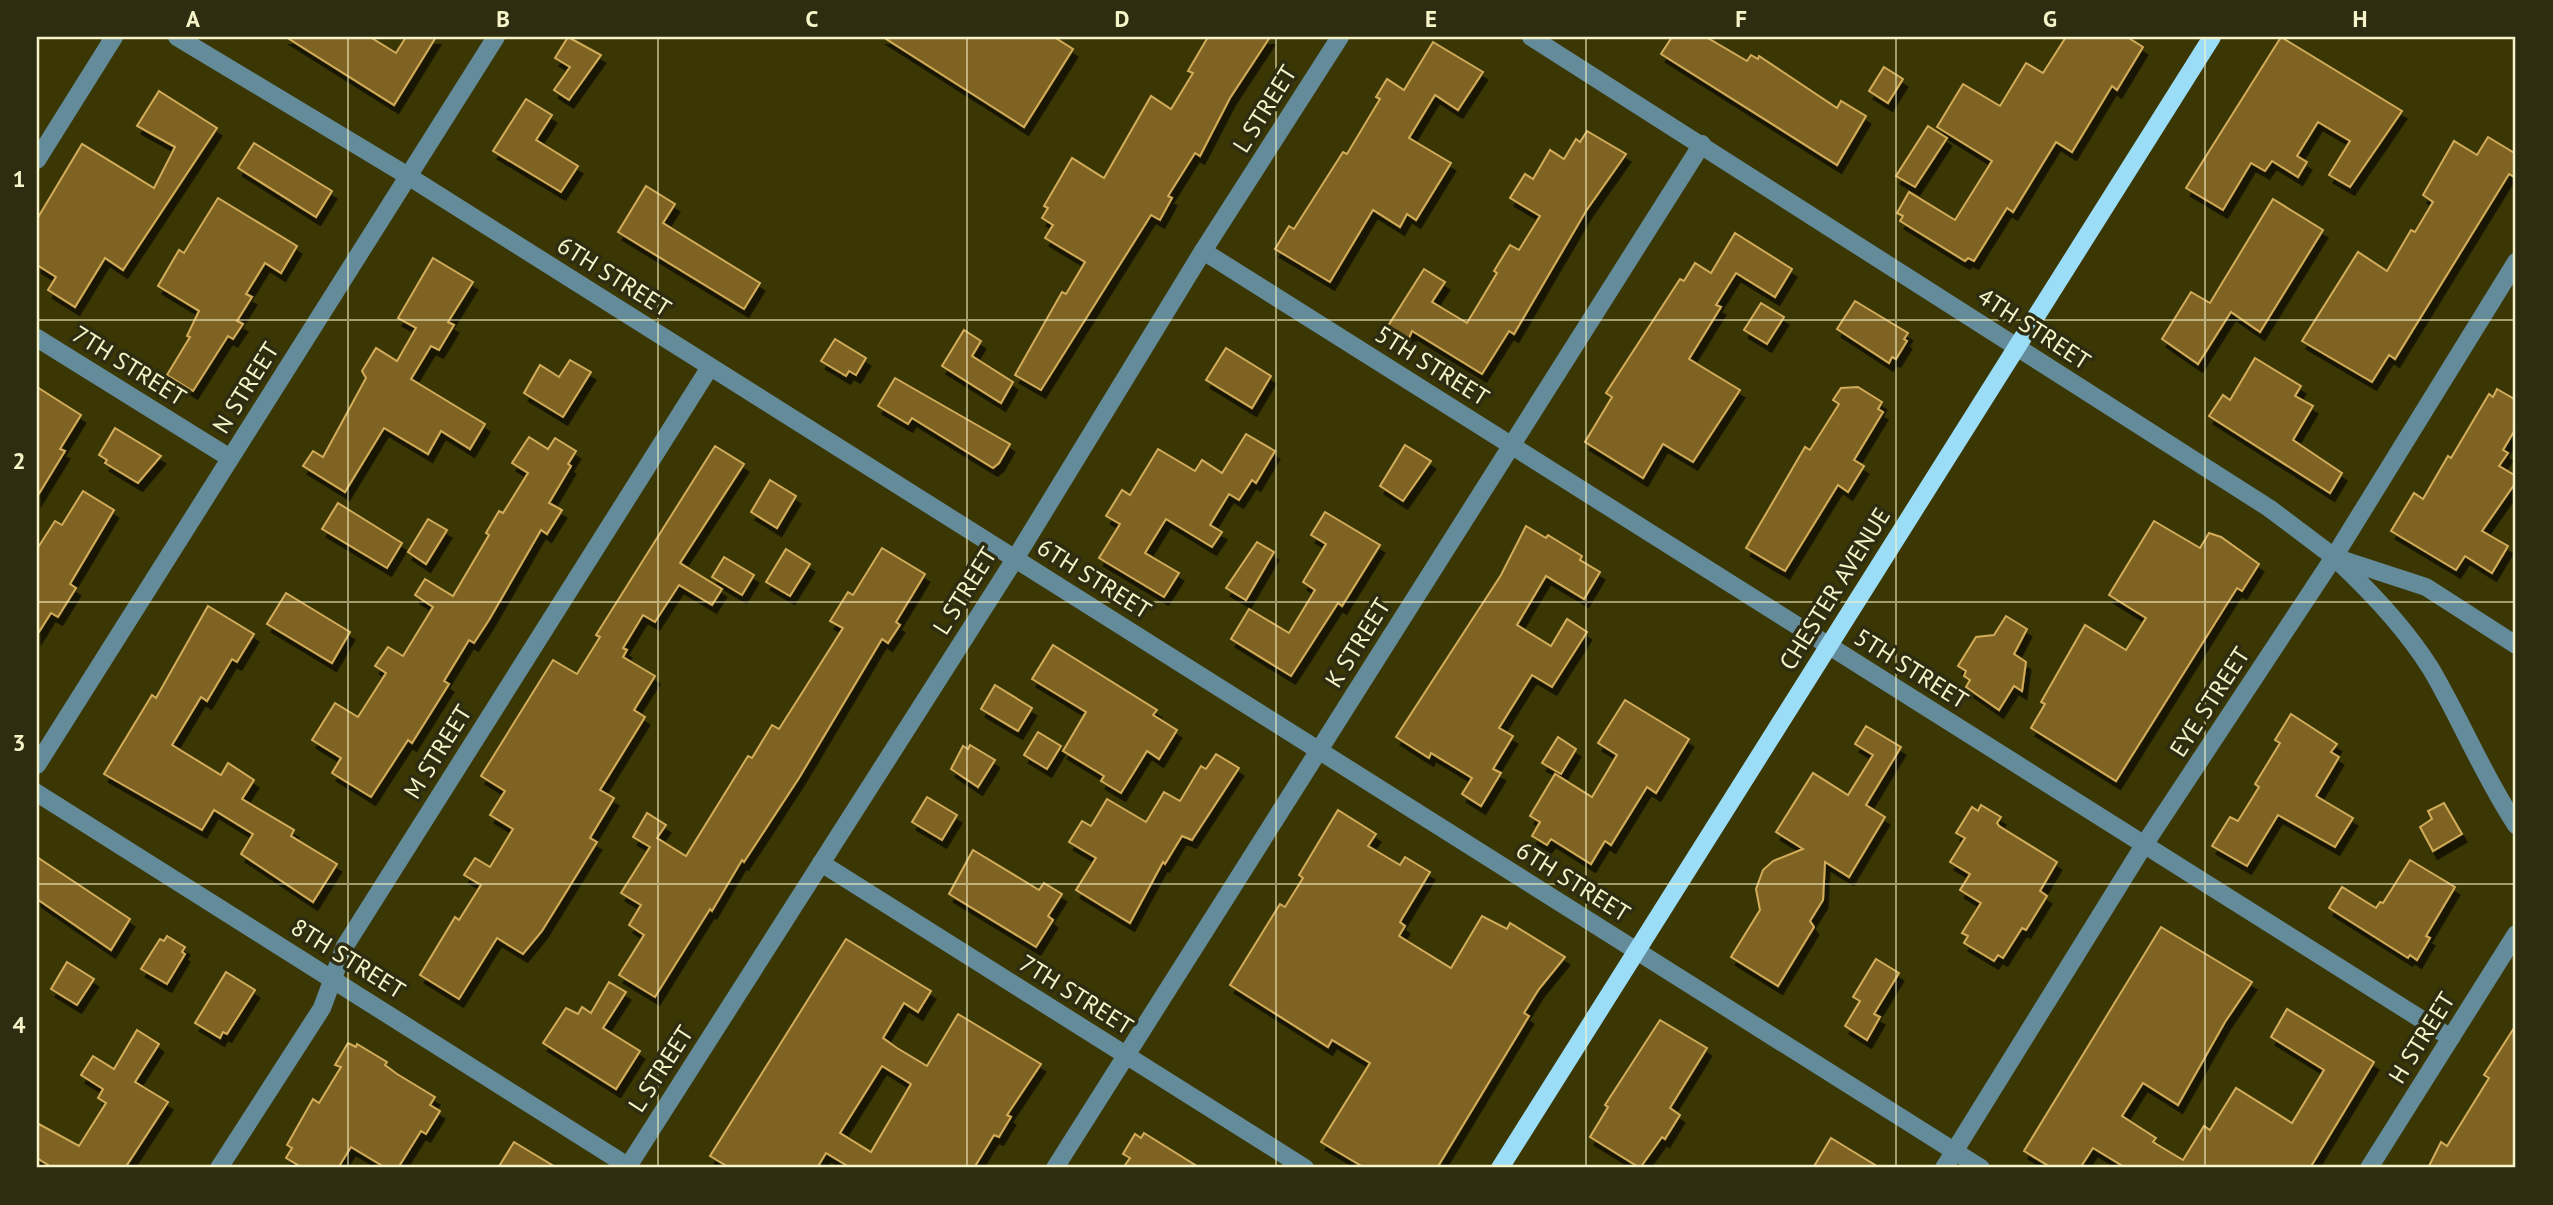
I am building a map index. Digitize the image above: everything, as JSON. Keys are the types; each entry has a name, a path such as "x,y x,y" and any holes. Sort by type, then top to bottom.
{"main road":[{"name":"CHESTER AVENUE","path":"1500,1168 2017,347 2206,39"}],"street":[{"path":"37,160 114,37"},
{"name":"6TH STREET","path":"177,37 408,176 1981,1168"},
{"name":"N STREET","path":"37,765 496,37"},
{"name":"L STREET","path":"629,1168 1015,559 1203,251 1340,37"},
{"name":"4TH STREET","path":"1531,37 2269,508 2334,557 2426,587 2516,645"},
{"name":"K STREET","path":"1055,1168 1702,144"},
{"name":"5TH STREET","path":"1203,251 2451,1038"},
{"name":"EYE STREET","path":"1944,1168 2144,845 2334,557 2516,262"},
{"name":"7TH STREET","path":"37,338 230,458"},
{"name":"M STREET","path":"219,1168 322,1008 345,946 710,367"},
{"path":"2334,557 2392,616 2430,667 2480,764 2516,825"},
{"name":"8TH STREET","path":"37,793 629,1168"},
{"name":"7TH STREET","path":"821,863 1305,1168"},
{"name":"H STREET","path":"2369,1168 2516,934"}],"building":[{"path":"286,37 370,37 396,53 406,37 436,37 394,105"},
{"path":"568,37 601,55 569,100 554,90 570,67 555,58"},
{"path":"883,37 1054,37 1073,49 1024,127"},
{"path":"1208,37 1270,37 1230,98 1200,156 1195,153 1168,196 1172,198 1160,220 1151,215 1041,390 1015,375 1062,292 1066,294 1085,262 1045,238 1053,225 1042,218 1048,208 1044,206 1072,158 1104,178 1151,96 1171,109 1193,73 1188,71"},
{"path":"1672,37 1706,37 1747,61 1751,55 1758,59 1759,56 1837,108 1841,101 1866,116 1837,165 1661,54"},
{"path":"2066,37 2127,37 2143,47 2117,90 2112,86 2072,152 2056,142 2013,212 2007,208 1974,261 1968,258 1965,261 1900,221 1903,216 1897,213 1909,192 1955,220 1992,161 1937,127 1963,84 2000,106 2026,63 2043,73"},
{"path":"2281,37 2402,111 2350,187 2329,175 2350,141 2318,122 2297,156 2307,162 2298,177 2272,161 2265,171 2251,163 2223,210 2186,188"},
{"path":"1433,42 1483,72 1458,110 1435,95 1409,138 1451,163 1416,220 1407,214 1400,227 1373,210 1330,282 1275,249 1289,226 1294,229 1343,152 1347,154 1380,99 1376,97 1387,79 1404,90"},
{"path":"1884,67 1903,79 1888,103 1869,91"},
{"path":"159,91 217,128 123,270 105,258 75,307 48,290 56,277 37,265 37,219 82,144 154,188 175,147 137,126"},
{"path":"526,99 552,115 536,140 578,166 561,192 493,151"},
{"path":"1928,126 1947,138 1915,187 1896,176"},
{"path":"1587,131 1626,154 1586,211 1514,334 1509,331 1482,374 1412,331 1409,338 1388,326 1424,269 1445,282 1432,302 1467,323 1497,273 1494,271 1510,245 1519,250 1540,216 1510,198 1525,174 1533,179 1550,150 1564,159 1576,139 1580,142"},
{"path":"2488,137 2516,154 2516,178 2509,174 2395,359 2389,355 2372,382 2302,341 2358,252 2387,271 2411,230 2415,232 2433,202 2423,195 2454,141 2477,155"},
{"path":"254,143 332,191 316,217 238,168"},
{"path":"646,186 675,204 663,223 760,283 744,309 618,232"},
{"path":"218,198 297,246 281,273 265,263 246,294 252,297 237,321 243,324 233,339 228,336 193,391 167,375 190,337 187,336 199,311 158,286 179,250 184,253"},
{"path":"2273,199 2323,230 2260,332 2231,312 2198,364 2162,339 2191,292 2210,303"},
{"path":"1735,233 1792,269 1775,297 1736,273 1716,305 1721,307 1689,359 1740,390 1693,462 1663,444 1643,478 1585,442 1612,397 1606,393 1680,279 1684,281 1695,263 1711,273"},
{"path":"433,258 473,282 448,322 454,325 439,350 431,346 411,379 485,424 470,449 441,431 428,454 384,428 345,492 303,466 313,451 323,457 366,378 362,371 376,348 397,361 416,328 398,318"},
{"path":"1855,301 1908,333 1904,339 1907,341 1896,359 1892,357 1889,363 1837,329"},
{"path":"1761,303 1784,317 1767,344 1744,330"},
{"path":"964,330 981,341 972,356 1013,382 1001,403 942,366"},
{"path":"835,339 866,358 856,375 849,371 846,376 821,361"},
{"path":"1226,348 1271,376 1252,408 1206,380"},
{"path":"2255,358 2301,386 2295,396 2313,406 2293,440 2342,473 2330,493 2209,416 2223,395 2230,400"},
{"path":"570,360 591,372 563,417 524,393 540,365 559,377"},
{"path":"895,378 1010,444 999,463 993,468 912,418 908,424 878,406"},
{"path":"37,387 81,415 60,449 65,451 37,497"},
{"path":"1858,387 1882,402 1878,409 1883,412 1854,460 1864,466 1848,492 1838,485 1785,571 1746,548 1805,447 1810,450 1839,404 1833,400 1841,388"},
{"path":"2497,389 2516,400 2516,428 2503,450 2508,453 2499,466 2516,476 2516,482 2482,531 2508,546 2492,573 2465,556 2456,570 2391,531 2414,493 2423,499 2489,394 2493,397"},
{"path":"115,428 161,456 138,483 105,463 107,460 99,455"},
{"path":"1246,434 1275,451 1256,483 1252,480 1239,500 1229,494 1210,525 1222,532 1212,547 1166,519 1145,553 1179,573 1164,597 1099,558 1120,524 1106,516 1122,490 1130,495 1158,449 1195,471 1202,460 1222,473"},
{"path":"529,437 548,449 555,438 576,451 568,464 571,466 549,503 562,510 547,534 541,530 489,620 474,643 469,640 444,681 449,684 412,743 408,740 371,797 332,773 341,758 312,740 335,703 358,717 386,673 375,666 388,647 403,656 433,607 415,595 425,579 453,596 489,535 486,533 499,511 503,513 528,473 512,463"},
{"path":"1405,445 1431,461 1403,501 1380,486"},
{"path":"715,446 744,464 680,563 722,589 712,605 679,585 655,622 643,615 623,648 627,650 623,657 655,676 634,710 645,717 600,790 614,798 590,838 597,842 542,931 523,954 497,938 459,999 420,975 455,917 459,920 481,885 464,875 475,858 490,867 513,829 490,815 505,791 481,776 553,660 577,674 600,637 596,635"},
{"path":"770,480 796,496 777,528 751,512"},
{"path":"83,491 114,510 70,584 76,588 58,617 51,613 37,635 37,549 55,521 62,525"},
{"path":"338,503 402,543 387,568 322,529"},
{"path":"1325,512 1380,545 1342,606 1338,603 1291,676 1231,639 1249,609 1289,633 1315,590 1303,582 1326,544 1311,535"},
{"path":"428,519 447,530 426,564 408,552"},
{"path":"2154,521 2200,548 2209,533 2221,537 2259,564 2242,591 2237,588 2116,781 2031,728 2045,704 2041,702 2085,625 2126,650 2146,618 2109,595"},
{"path":"1526,526 1546,538 1548,535 1582,556 1580,560 1600,572 1584,599 1546,576 1517,625 1551,646 1567,619 1587,632 1552,687 1532,675 1499,728 1513,736 1493,769 1501,773 1481,806 1462,794 1472,778 1431,753 1429,758 1396,737 1501,575"},
{"path":"1257,542 1274,552 1246,600 1226,588"},
{"path":"882,548 925,574 896,622 900,625 888,643 882,639 799,778 744,862 742,860 655,997 619,975 644,935 629,925 641,905 621,893 650,847 633,837 647,813 666,825 657,838 686,856 748,756 752,758 772,725 779,729 807,685 843,628 830,621 848,592 853,595"},
{"path":"786,549 810,564 790,596 766,582"},
{"path":"724,557 754,575 742,595 712,577"},
{"path":"286,593 350,632 332,663 267,624"},
{"path":"208,606 254,634 237,662 232,659 207,701 201,697 172,745 221,775 228,763 254,780 242,799 294,830 291,836 337,864 313,902 241,854 253,834 214,810 202,830 104,774 152,695 156,698"},
{"path":"2006,616 2027,629 2014,654 2026,662 2022,691 2014,686 1999,710 1966,687 1970,680 1964,676 1966,671 1958,666 1976,637 1994,635"},
{"path":"1053,645 1157,710 1153,715 1177,730 1159,759 1147,751 1121,793 1101,781 1104,776 1063,751 1086,712 1032,679"},
{"path":"995,685 1032,708 1018,731 981,709"},
{"path":"1625,700 1689,739 1656,793 1647,787 1611,845 1605,841 1591,864 1551,839 1547,845 1532,836 1540,822 1530,816 1555,774 1592,797 1617,755 1598,743"},
{"path":"2291,714 2337,744 2331,752 2339,757 2316,796 2353,818 2335,847 2278,815 2247,866 2212,846 2230,817 2238,821 2259,787 2255,784 2280,743 2275,740"},
{"path":"1866,726 1901,747 1866,805 1885,817 1849,877 1825,862 1823,900 1810,921 1814,927 1778,986 1731,957 1760,910 1756,889 1763,870 1773,861 1803,849 1776,832 1813,773 1848,795 1873,755 1855,744"},
{"path":"1038,732 1061,746 1047,769 1024,755"},
{"path":"1558,737 1576,749 1561,774 1542,763"},
{"path":"970,745 995,760 978,787 951,769 963,746 968,749"},
{"path":"1216,754 1239,768 1192,840 1182,836 1165,864 1163,862 1130,923 1076,890 1096,858 1069,842 1082,821 1091,826 1107,799 1146,822 1164,792 1180,801 1201,766 1206,769"},
{"path":"927,797 957,815 942,840 912,822"},
{"path":"2444,803 2462,834 2433,851 2420,827 2432,819 2428,811"},
{"path":"1981,805 2001,817 1997,823 1999,826 2057,862 2040,891 2047,896 2026,930 2022,928 2003,958 1998,955 1994,961 1964,943 1968,936 1962,933 1981,903 1960,890 1970,874 1950,862 1965,838 1956,833 1972,807 1978,811"},
{"path":"1338,810 1376,834 1368,846 1400,865 1405,857 1430,872 1400,922 1405,926 1399,936 1451,968 1482,916 1507,929 1510,923 1565,957 1524,1013 1529,1016 1437,1168 1365,1168 1321,1142 1370,1063 1332,1040 1328,1047 1230,985 1280,904 1285,907 1303,878 1299,875"},
{"path":"973,850 1039,890 1044,883 1062,894 1048,916 1053,920 1036,947 949,894"},
{"path":"37,857 130,919 111,950 37,899"},
{"path":"2410,860 2455,887 2426,936 2430,938 2417,960 2410,955 2408,958 2329,908 2342,887 2376,908 2380,902 2383,903"},
{"path":"2161,927 2252,982 2225,1022 2178,1105 2143,1083 2122,1116 2156,1138 2153,1142 2183,1160 2204,1126 2210,1130 2236,1088 2292,1123 2324,1070 2271,1037 2287,1009 2374,1062 2310,1168 2126,1168 2093,1148 2080,1168 2052,1168 2024,1151"},
{"path":"167,936 185,947 182,952 185,954 167,984 141,969 160,939 164,941"},
{"path":"846,939 931,991 918,1012 904,1003 883,1038 897,1048 927,1066 958,1014 1041,1064 1007,1115 1011,1117 999,1137 994,1135 974,1168 851,1168 826,1153 817,1168 730,1168 710,1156","holes":["882,1066 911,1084 871,1152 840,1133"]},
{"path":"1876,959 1899,973 1874,1014 1880,1017 1867,1040 1845,1026 1860,1001 1853,997"},
{"path":"67,962 94,979 77,1005 51,989"},
{"path":"226,972 255,990 227,1034 223,1032 220,1038 195,1023"},
{"path":"609,982 626,992 603,1028 640,1051 616,1089 543,1043 566,1008 578,1014 582,1007 591,1013"},
{"path":"1660,1020 1707,1048 1670,1108 1680,1115 1665,1139 1662,1137 1640,1168 1590,1137 1608,1107 1605,1105"},
{"path":"2516,1025 2516,1168 2428,1168 2441,1142 2447,1146 2489,1078 2484,1075"},
{"path":"137,1030 159,1044 135,1082 168,1102 125,1168 53,1168 37,1158 37,1123 79,1146 106,1103 98,1098 103,1089 81,1075 93,1056 114,1069"},
{"path":"348,1043 356,1047 357,1044 387,1062 385,1065 397,1074 435,1097 430,1105 440,1111 426,1134 421,1131 398,1168 386,1168 351,1147 338,1168 303,1168 286,1158 292,1148 287,1145 313,1099 319,1103 341,1067 335,1065"},
{"path":"1144,1133 1200,1168 1123,1168 1130,1158 1123,1154 1135,1134 1141,1138"},
{"path":"1831,1138 1880,1168 1813,1168"},
{"path":"514,1142 557,1168 498,1168"}]}
